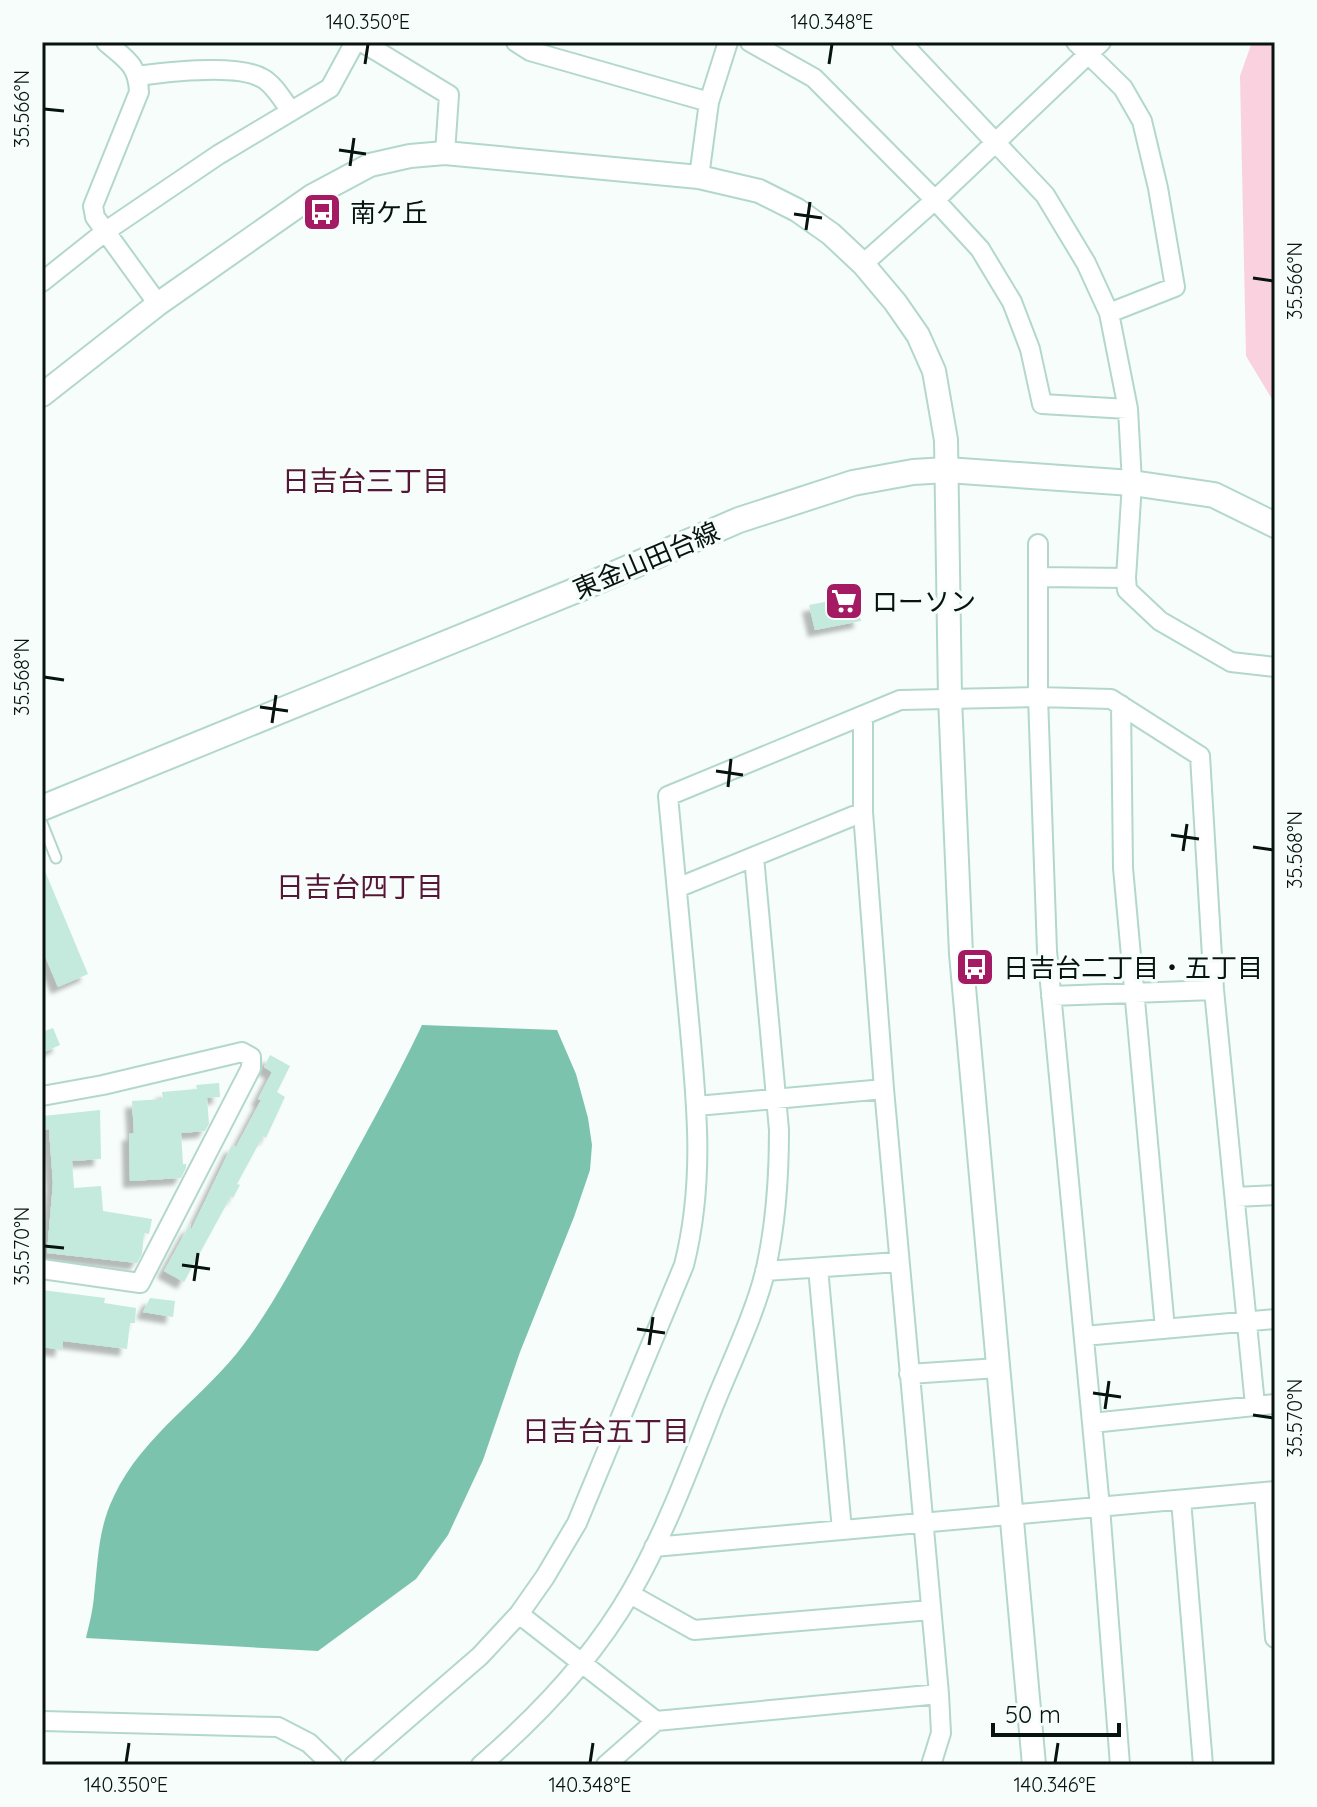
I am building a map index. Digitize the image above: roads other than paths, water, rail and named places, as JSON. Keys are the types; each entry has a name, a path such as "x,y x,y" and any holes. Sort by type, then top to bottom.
{"main road":[{"name":"東金山田台線","path":"42,808 555,599 739,520 853,483 913,472 947,470 1132,483 1214,495 1275,525"}],"street":[{"path":"106,42 133,65 138,76 139,92 93,206 95,217 158,304"},
{"path":"42,282 106,231 218,155 330,88 355,42"},
{"path":"362,42 449,95 445,153"},
{"path":"516,42 530,51 709,102"},
{"path":"699,177 709,102 728,42"},
{"path":"750,42 814,78 980,249 1012,302 1030,349 1042,404 1128,409"},
{"path":"901,42 1045,195 1086,263 1109,313 1128,409 1132,483 1127,590 1160,621 1231,662 1275,667"},
{"path":"863,264 996,143 1089,46 1123,88 1142,121 1158,188 1175,287 1109,313"},
{"path":"138,76 183,70 244,71 265,79 291,111"},
{"path":"42,395 158,304 312,196 370,165 410,156 445,153 699,177 759,191 797,210 831,234 863,264 895,302 918,335 934,371 946,440 950,698 961,954 1034,1765"},
{"path":"1038,544 1038,697 1051,996 1100,1507 1120,1765"},
{"path":"1040,577 1126,578"},
{"path":"354,1765 480,1656 519,1614 545,1577 577,1523 684,1265 693,1230 698,1181 697,1106 668,796 900,700 1111,699 1200,756 1214,990 1255,1405"},
{"path":"1121,705 1123,868 1165,1329"},
{"path":"863,716 863,812 884,1089 939,1694 941,1733 931,1765"},
{"path":"677,888 863,812"},
{"path":"481,1765 539,1712 581,1663 630,1594 693,1458 765,1271 779,1174 778,1097 754,857"},
{"path":"1051,996 1214,990"},
{"path":"42,1096 242,1052 251,1057 251,1068 140,1283 42,1269"},
{"path":"697,1106 884,1089"},
{"path":"1235,1197 1275,1195"},
{"path":"765,1271 899,1262"},
{"path":"818,1268 842,1530"},
{"path":"1084,1336 1275,1319"},
{"path":"909,1374 998,1368"},
{"path":"1092,1423 1275,1404"},
{"path":"654,1547 1269,1492 1275,1638"},
{"path":"1181,1500 1203,1765"},
{"path":"630,1594 694,1630 931,1610"},
{"path":"519,1614 656,1721"},
{"path":"606,1765 656,1721 939,1694"},
{"path":"42,1721 278,1727 309,1743 332,1765"}],"lane":[{"path":"42,823 56,858"}],"place":[{"name":"南ケ丘","path":"322,212"},
{"name":"ローソン","path":"844,601"},
{"name":"日吉台二丁目・五丁目","path":"975,967"}],"district":[{"name":"日吉台三丁目","path":"366,480"},
{"name":"日吉台四丁目","path":"360,886"},
{"name":"日吉台五丁目","path":"606,1430"}]}
